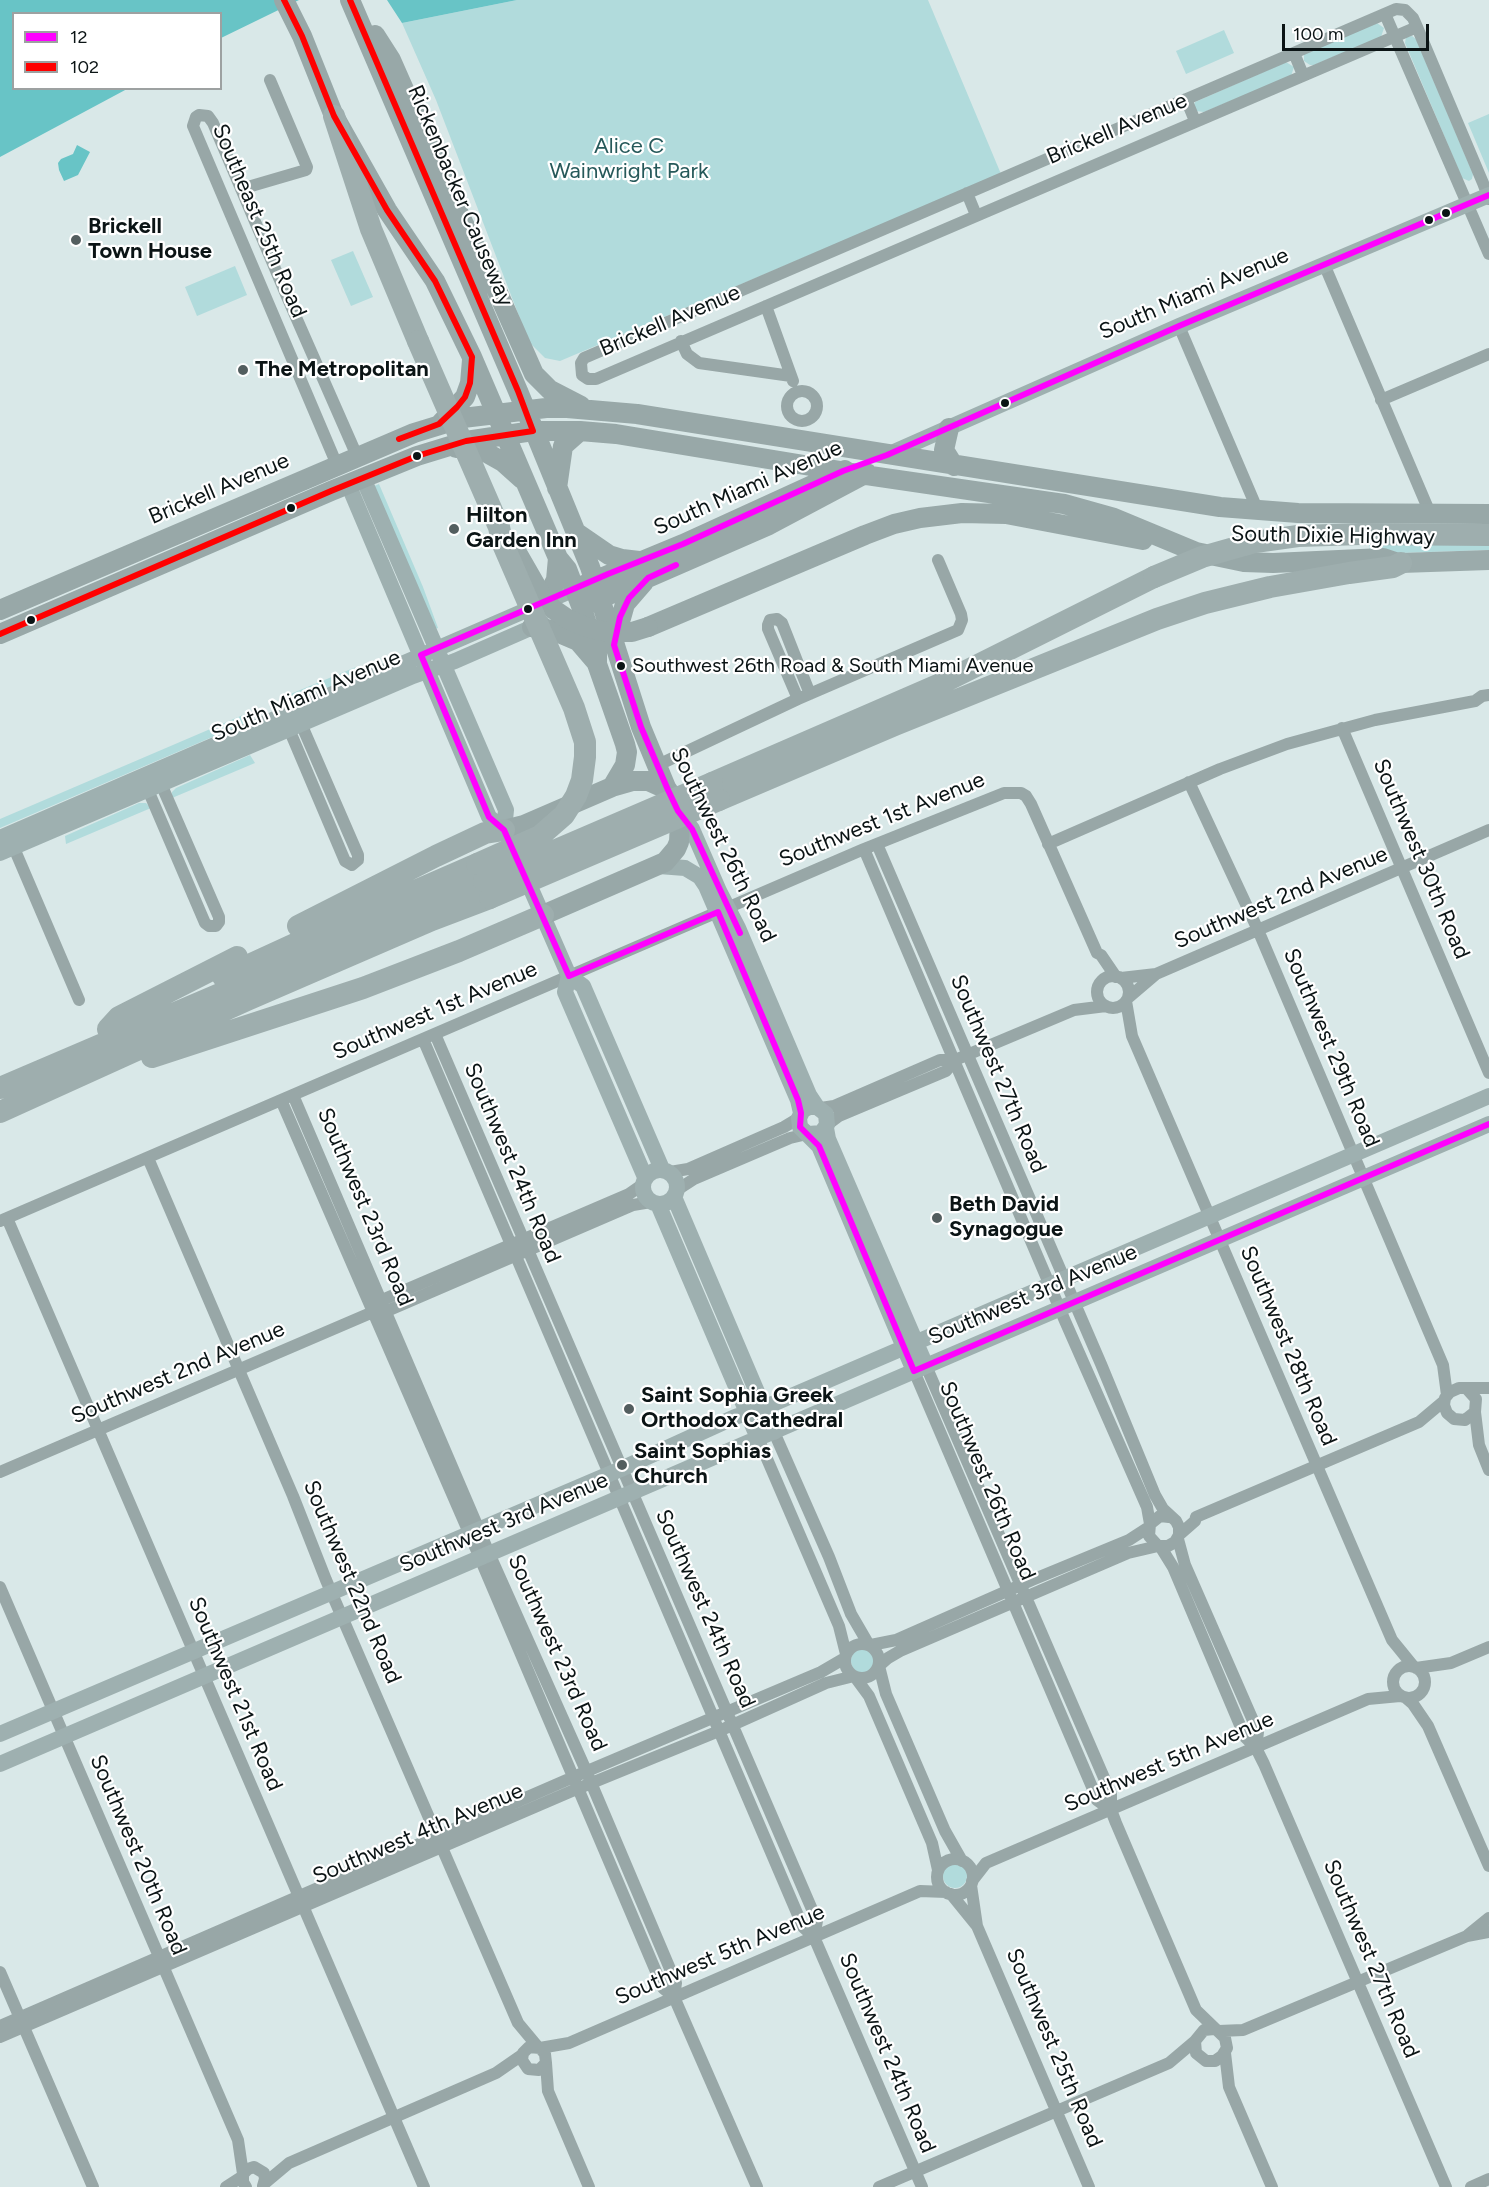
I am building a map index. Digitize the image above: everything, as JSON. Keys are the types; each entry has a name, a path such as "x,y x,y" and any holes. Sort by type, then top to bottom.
{"highway":[{"path":"0,1112 432,920 484,881 527,843 552,827 569,808 582,780 585,742 578,718 371,229 334,116"},
{"path":"716,791 940,684 1154,577 1211,554 1255,542 1298,536 1489,535"},
{"name":"South Dixie Highway","path":"1401,563 1489,560"},
{"path":"0,1088 484,881 716,791 895,725 1126,630 1166,616 1270,587 1393,567 1401,563"},
{"path":"108,1029 119,1017 436,856 485,833 504,830"},
{"path":"34,1074 45,1059 330,927 484,881"},
{"path":"115,1059 142,1061 206,1038 331,999 449,955 543,915"}],"main road":[{"path":"352,0 391,60 454,204 499,295 534,374 550,390 589,409"},
{"name":"Rickenbacker Causeway","path":"352,0 557,488"},
{"path":"289,8 334,116 387,210 435,281 472,357 558,558 567,569 597,654 597,664"},
{"name":"South Miami Avenue","path":"645,569 731,523 843,471 887,455 1179,326 1489,196"},
{"path":"440,424 465,397 470,383 472,357"},
{"name":"Brickell Avenue","path":"0,609 357,456 440,424 496,413 559,408 638,414 887,455"},
{"path":"949,428 944,450 954,465"},
{"path":"557,488 563,446 580,431"},
{"name":"Brickell Avenue","path":"0,634 347,484 444,447 505,433 580,431 624,435 865,475"},
{"path":"444,447 468,448 486,453 503,462 526,482"},
{"name":"South Miami Avenue","path":"6,843 292,720 428,671 532,627 578,597 645,569 768,525 865,475 887,455"},
{"name":"South Dixie Highway","path":"887,455 1160,499 1258,511 1489,514"},
{"path":"357,456 348,474 347,484 489,817 504,830 569,976 583,986 666,1171 676,1180 675,1194 774,1431"},
{"path":"798,491 806,478 806,471 801,464"},
{"name":"South Dixie Highway","path":"865,475 1073,506 1130,524 1188,549 1215,557 1259,563 1383,558 1401,563"},
{"path":"347,484 399,561 506,810 504,830"},
{"name":"Southwest 26th Road","path":"557,488 597,590 641,727 678,811 692,829 798,1100 800,1116"},
{"path":"499,527 509,540 538,592 558,613 576,624 602,631 632,632 865,535 894,524 940,515 983,513 1012,515 1188,549"},
{"path":"575,531 609,555 645,569 626,604 614,645"},
{"path":"545,601 556,580 558,558"},
{"path":"383,568 399,561"},
{"path":"100,567 110,588"},
{"name":"South Miami Avenue","path":"292,720 421,655 545,601 578,597"},
{"path":"532,627 552,630 574,639 583,645 597,664 627,752 623,770 612,787"},
{"path":"504,830 524,825 612,787 633,781 643,780 668,790"},
{"path":"543,915 659,866 670,857 679,842 681,828 678,811"},
{"name":"Southwest 26th Road","path":"659,866 680,867 693,872 700,877 723,910 809,1095 819,1107"},
{"path":"569,976 565,992 644,1181 643,1192 654,1203 758,1438"},
{"name":"Southwest 3rd Avenue","path":"0,1734 1489,1096"},
{"path":"819,1107 827,1117 827,1126 817,1135 808,1134 800,1127 800,1116 806,1108 819,1107"},
{"name":"Southwest 3rd Avenue","path":"0,1764 1489,1124"},
{"name":"Southwest 26th Road","path":"827,1126 828,1139 920,1368"},
{"name":"Southwest 26th Road","path":"808,1134 819,1146 910,1344"},
{"path":"644,1181 655,1170 666,1171"},
{"path":"654,1203 667,1203 675,1194"}],"street":[{"name":"Brickell Avenue","path":"1396,9 1406,10 1417,27 596,379 588,379 581,373 581,363 584,358 1385,14 1396,9"},
{"path":"1385,14 1489,254"},
{"path":"1417,27 1489,196"},
{"path":"1294,52 1303,75"},
{"path":"241,189 306,170 307,167 270,80"},
{"path":"1186,99 1196,121"},
{"name":"Southeast 25th Road","path":"337,465 193,126 196,117 204,115 211,118 357,456"},
{"path":"967,193 976,215"},
{"path":"230,210 248,204"},
{"path":"870,235 880,256"},
{"path":"1324,264 1430,513"},
{"path":"271,306 288,299"},
{"path":"766,306 797,392"},
{"path":"1179,326 1258,511"},
{"path":"681,341 687,354 699,363 791,376"},
{"path":"1381,400 1489,354"},
{"path":"312,403 330,395"},
{"path":"658,765 798,699 952,633 961,626 961,614 938,560"},
{"path":"798,699 768,629 770,620 777,618 782,623 810,694"},
{"path":"1475,701 1482,696 1489,695"},
{"path":"819,1107 834,1106 940,1060 955,1060 1074,1010 1120,1006 1127,1000 1127,985 1097,953 1048,844 1254,755 1342,728 1475,701 1489,704"},
{"path":"292,720 358,855 358,860 352,865 348,865 345,861 292,720"},
{"name":"Southwest 30th Road","path":"1342,728 1489,1073"},
{"path":"152,780 219,917 216,926 208,927 205,923 152,780"},
{"name":"Southwest 29th Road","path":"1189,782 1258,930 1443,1365 1445,1398"},
{"name":"Southwest 1st Avenue","path":"4,1220 864,849 1004,793 1020,793 1026,796 1048,844"},
{"name":"Southwest 2nd Avenue","path":"1127,1000 1156,974 1489,830"},
{"path":"6,843 79,1000"},
{"name":"Southwest 27th Road","path":"877,844 967,1055 1067,1305 1147,1507 1149,1526"},
{"name":"Southwest 27th Road","path":"864,849 955,1060 1057,1281"},
{"path":"1097,953 1095,957 1100,1001 1109,1007"},
{"name":"Southwest 2nd Avenue","path":"1118,977 1156,974"},
{"path":"1074,1010 1106,978 1118,977"},
{"name":"Southwest 28th Road","path":"1127,1000 1132,1035 1317,1467 1392,1640 1415,1667"},
{"name":"Southwest 28th Road","path":"1109,1007 1128,1033 1132,1035"},
{"name":"Southwest 24th Road","path":"429,1036 615,1472 726,1711 817,1921 814,1937"},
{"path":"827,1126 838,1116 946,1071 955,1060"},
{"name":"Southwest 23rd Road","path":"294,1095 385,1305 474,1532"},
{"name":"Southwest 23rd Road","path":"281,1100 373,1312 484,1555 576,1783 661,1984 674,1997 757,2187"},
{"path":"666,1171 688,1169 784,1127 800,1116"},
{"path":"675,1194 694,1179 790,1138 808,1134"},
{"name":"Southwest 22nd Road","path":"148,1158 332,1593 518,2023 522,2054"},
{"name":"Southwest 2nd Avenue","path":"519,1248 629,1194 644,1181"},
{"name":"Southwest 2nd Avenue","path":"0,1472 519,1248 637,1204 654,1203"},
{"name":"Southwest 21st Road","path":"4,1220 98,1429 424,2187"},
{"name":"Southwest 27th Road","path":"1067,1305 1155,1495 1171,1517"},
{"name":"Southwest 29th Road","path":"1443,1365 1449,1368 1465,1389"},
{"name":"Southwest 26th Road","path":"920,1368 1027,1598 1111,1794 1111,1809 1196,2010 1216,2030"},
{"name":"Southwest 26th Road","path":"920,1368 1008,1590 1097,1800 1111,1809"},
{"path":"846,1656 855,1645 892,1641 1130,1540 1160,1516 1196,1517 1317,1467 1419,1422 1454,1389 1489,1388"},
{"path":"1465,1389 1474,1395 1479,1445 1489,1470"},
{"path":"1419,1422 1469,1418 1489,1396"},
{"path":"1445,1398 1447,1413 1479,1445"},
{"path":"758,1438 842,1634 846,1668 869,1696 932,1843 938,1871 938,1884 948,1893 962,1893 971,1883 971,1868 945,1831 888,1698 879,1666 879,1654 855,1623 774,1431"},
{"name":"Southwest 24th Road","path":"626,1496 713,1717 803,1927 814,1937 922,2187"},
{"path":"1171,1517 1179,1527 1179,1537"},
{"path":"854,1676 868,1677 874,1674 888,1658 900,1651 1133,1551 1172,1545 1195,1521 1196,1517"},
{"path":"1149,1526 1151,1540 1159,1546"},
{"name":"Southwest 27th Road","path":"1179,1537 1183,1560 1258,1732 1256,1748"},
{"name":"Southwest 27th Road","path":"1159,1546 1173,1567 1245,1737 1256,1748 1446,2187"},
{"name":"Southwest 23rd Road","path":"484,1555 589,1778 676,1983 674,1997"},
{"name":"Southwest 20th Road","path":"0,1587 238,2140 244,2179"},
{"name":"Southwest 28th Road","path":"1392,1640 1394,1676"},
{"path":"1489,1647 1451,1663 1403,1667 1394,1676 1394,1688 1413,1704 1428,1726 1489,1866"},
{"name":"Southwest 4th Avenue","path":"589,1778 726,1711 821,1672 846,1656"},
{"path":"1403,1697 1418,1695 1437,1674 1449,1668 1451,1663"},
{"path":"1415,1667 1422,1674 1428,1726"},
{"name":"Southwest 4th Avenue","path":"0,2037 22,2022 576,1783 719,1731 826,1683 854,1676"},
{"name":"Southwest 5th Avenue","path":"964,1861 986,1863 1256,1748 1368,1699 1394,1676"},
{"name":"Southwest 5th Avenue","path":"1368,1699 1403,1697"},
{"path":"938,1871 948,1860 964,1861"},
{"name":"Southwest 5th Avenue","path":"971,1883 986,1863"},
{"name":"Southwest 5th Avenue","path":"546,2062 569,2043 920,1891 938,1871"},
{"name":"Southwest 25th Road","path":"971,1883 977,1926 1089,2187"},
{"name":"Southwest 5th Avenue","path":"920,1891 948,1893"},
{"name":"Southwest 25th Road","path":"948,1893 977,1926"},
{"path":"1467,1936 1489,1918"},
{"path":"879,2187 1169,2063 1204,2030 1243,2030 1467,1936 1489,1932"},
{"path":"0,1972 93,2187"},
{"name":"Southwest 26th Road","path":"1196,2010 1196,2039"},
{"name":"Southwest 4th Avenue","path":"0,2026 22,2022"},
{"name":"Southwest 22nd Road","path":"518,2023 539,2047"},
{"path":"1216,2030 1225,2038 1229,2086 1272,2187"},
{"path":"1169,2063 1219,2059 1241,2036 1243,2030"},
{"path":"1196,2039 1195,2050 1229,2086"},
{"name":"Southwest 5th Avenue","path":"539,2047 569,2043"},
{"path":"264,2185 289,2163 496,2073 529,2047 539,2047 545,2054 548,2091 589,2187"},
{"path":"522,2054 523,2064 548,2091"},
{"path":"496,2073 539,2070 546,2062"},
{"name":"Southwest 20th Road","path":"238,2140 242,2142 265,2176 264,2185"},
{"path":"226,2187 244,2179 251,2168 289,2163"},
{"path":"1471,2187 1489,2180"}],"green space":[{"name":"Alice C Wainwright Park","path":"517,0 928,0 1001,174 560,361 545,358 529,342 436,100 402,23"},
{"path":"1377,23 1384,28 1381,37 1314,65 1304,61 1304,54"},
{"path":"1224,30 1234,53 1186,74 1176,51"},
{"path":"1412,36 1416,39 1473,174 1469,181 1462,178 1405,43 1406,37"},
{"path":"1286,62 1294,67 1291,76 1204,112 1196,111 1195,102"},
{"path":"1489,114 1489,173 1468,123"},
{"path":"353,251 373,297 351,306 331,260"},
{"path":"235,266 247,295 197,316 185,287"},
{"path":"379,484 438,628 435,629 372,487"},
{"path":"1489,542 1489,550 1370,554 1369,544"},
{"path":"356,667 357,675 294,702 290,700 288,695"},
{"path":"250,712 252,720 0,828 0,819"},
{"path":"250,755 255,763 172,798 172,792 176,788"},
{"path":"139,803 146,803 151,808 66,844 65,836"},
{"path":"863,1649 872,1652 875,1661 872,1670 863,1673 854,1670 851,1661 854,1652"},
{"path":"955,1864 960,1865 966,1871 966,1881 960,1887 955,1888 950,1887 944,1881 943,1876 944,1871 950,1865"}],"water":[{"path":"0,0 299,0 222,38 222,12 12,12 12,90 125,90 0,157"},
{"path":"387,0 517,0 402,23"},
{"path":"77,145 90,152 78,175 64,181 58,163 61,159 73,154"}],"transit line":[{"name":"102","path":"284,0 302,36 334,116 387,210 435,281 472,357"},
{"name":"102","path":"350,0 518,391 533,431"},
{"name":"12","path":"1489,195 1179,326 887,455 843,471 683,544 421,655 489,817 504,830 569,976 718,912 798,1100 801,1113 800,1127 819,1146 914,1371 1489,1124"},
{"name":"102","path":"399,439 439,424 457,407 465,397 470,383 472,357"},
{"name":"102","path":"0,634 417,456 466,441 533,431"},
{"name":"12","path":"676,565 648,578 629,598 620,617 614,645 641,727 668,790 678,811 692,829 740,933"}],"place":[{"name":"Brickell Town House","path":"76,240"},
{"name":"The Metropolitan","path":"243,370"},
{"name":"Hilton Garden Inn","path":"454,529"},
{"name":"Southwest 26th Road & South Miami Avenue","path":"621,666"},
{"name":"Beth David Synagogue","path":"937,1218"},
{"name":"Saint Sophia Greek Orthodox Cathedral","path":"629,1409"},
{"name":"Saint Sophias Church","path":"622,1465"}]}
